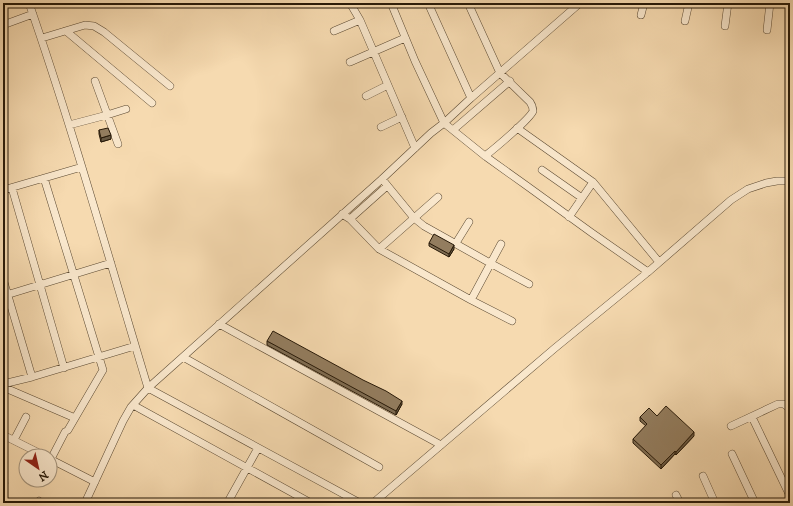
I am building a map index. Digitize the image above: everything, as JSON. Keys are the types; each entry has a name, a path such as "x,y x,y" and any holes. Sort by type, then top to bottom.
{"street":[{"path":"29,3 42,38 82,167 148,388 360,503"},
{"path":"350,3 360,20 414,148"},
{"path":"391,3 405,38 444,123 485,156 648,272"},
{"path":"468,3 500,73 510,81 533,107 530,115 485,156"},
{"path":"85,503 123,421 133,405 148,388 382,179 414,148 580,3"},
{"path":"641,15 644,3"},
{"path":"685,21 689,3"},
{"path":"725,26 728,3"},
{"path":"767,30 770,3"},
{"path":"781,3 790,5"},
{"path":"432,4 471,98"},
{"path":"3,25 33,14"},
{"path":"334,31 360,20"},
{"path":"42,38 86,24 94,26 104,32 170,86"},
{"path":"66,31 152,103"},
{"path":"350,62 405,38"},
{"path":"95,81 118,144"},
{"path":"453,130 510,81"},
{"path":"366,96 388,85"},
{"path":"69,125 126,109"},
{"path":"381,127 402,117"},
{"path":"517,128 593,182 659,262"},
{"path":"3,190 82,167"},
{"path":"542,170 582,198"},
{"path":"44,178 103,370 55,448"},
{"path":"382,179 414,218 424,226 529,284"},
{"path":"373,503 555,348 648,272 731,200 748,189 766,183 790,181"},
{"path":"569,217 593,182"},
{"path":"350,219 387,186"},
{"path":"12,188 64,368"},
{"path":"379,249 438,197"},
{"path":"342,214 350,219 379,249 512,321"},
{"path":"456,243 469,222"},
{"path":"471,300 501,244"},
{"path":"5,295 111,263"},
{"path":"3,279 5,295 32,377"},
{"path":"219,324 441,445"},
{"path":"3,384 64,368 135,346"},
{"path":"183,357 379,467"},
{"path":"3,387 75,418"},
{"path":"731,426 778,404 784,404 790,410"},
{"path":"133,405 310,503"},
{"path":"14,440 26,417"},
{"path":"752,417 787,482 790,496"},
{"path":"3,434 30,448"},
{"path":"229,500 258,448"},
{"path":"732,454 754,503"},
{"path":"58,463 94,482"},
{"path":"703,476 715,503"},
{"path":"676,495 680,503"}],"building":[{"path":"108,128 111,135 101,138 99,130"},
{"path":"434,234 454,245 449,254 429,243"},
{"path":"273,331 402,401 396,411 267,341"},
{"path":"666,406 694,432 676,452 675,451 661,465 633,439 647,424 640,417 649,408 657,416"}]}
